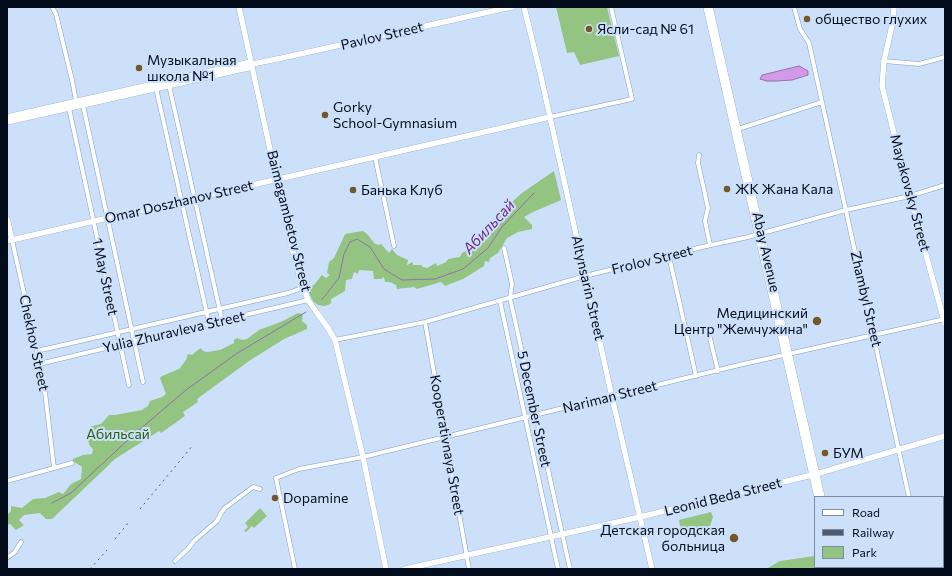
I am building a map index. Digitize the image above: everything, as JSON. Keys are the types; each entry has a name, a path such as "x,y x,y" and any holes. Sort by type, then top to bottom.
{"street":[{"path":"52,7 56,14 76,101 82,105"},
{"name":"Baimagambetov Street","path":"239,7 288,232 308,300 335,340 363,457 386,569"},
{"name":"Pavlov Street","path":"7,117 511,7"},
{"name":"Altynsarin Street","path":"524,7 652,569"},
{"name":"Omar Doszhanov Street","path":"9,240 632,99 611,7"},
{"name":"Abay Avenue","path":"706,7 760,234 814,474 817,496"},
{"name":"Abay Avenue","path":"710,7 760,234"},
{"name":"Zhambyl Street","path":"794,7 800,29 809,42 909,496"},
{"name":"Mayakovsky Street","path":"894,7 893,21 884,61 882,86 910,196 945,320"},
{"path":"884,61 919,64 945,56"},
{"name":"Pavlov Street","path":"7,122 169,86 252,64"},
{"path":"169,86 222,320"},
{"path":"156,88 209,323"},
{"path":"69,108 76,101"},
{"path":"738,129 822,102"},
{"name":"1 May Street","path":"82,105 143,382"},
{"name":"1 May Street","path":"69,108 129,385"},
{"path":"699,156 698,163 708,208 705,221 710,245"},
{"path":"375,157 394,246"},
{"name":"Frolov Street","path":"335,340 425,322 585,276 760,234 846,210 910,196 945,185"},
{"name":"Chekhov Street","path":"7,219 9,240 37,351 45,392 54,468"},
{"name":"5 December Street","path":"504,248 512,284 510,298 570,569"},
{"path":"669,256 696,376"},
{"name":"Yulia Zhuravleva Street","path":"37,351 304,288"},
{"name":"Yulia Zhuravleva Street","path":"39,364 308,300"},
{"name":"5 December Street","path":"500,300 558,569"},
{"name":"Nariman Street","path":"295,569 276,478 299,469 363,457 787,354 945,320"},
{"name":"Kooperativnaya Street","path":"425,322 447,437 469,569"},
{"path":"708,330 718,371"},
{"name":"Leonid Beda Street","path":"405,569 640,517 814,474 945,436"},
{"path":"7,481 72,463"},
{"name":"Abay Avenue","path":"814,474 822,496"},
{"path":"175,561 194,541 217,521 225,508 253,487 260,488"},
{"path":"7,558 15,552 21,542"}],"green space":[{"path":"556,7 607,7 619,56 580,65 574,52 567,53"},
{"path":"420,31 422,33 391,40 392,38"},
{"name":"Абильсай","path":"554,171 561,200 524,217 532,225 532,229 518,232 507,238 498,253 490,258 489,262 485,261 484,266 463,279 445,286 441,282 417,289 414,287 397,289 396,285 390,282 385,282 384,277 381,279 374,279 373,271 359,270 358,274 354,272 352,279 346,280 345,291 331,299 331,303 324,306 318,305 313,301 309,293 309,287 314,285 322,275 326,278 330,275 327,273 329,262 334,258 345,234 363,231 375,244 381,244 389,253 392,249 397,255 408,260 407,265 413,262 413,265 421,265 427,268 436,263 437,266 446,262 448,259 460,257 462,253 486,239 486,236 495,226 495,218 503,210 522,193"},
{"name":"Абильсай","path":"298,313 303,314 302,321 307,325 307,329 284,339 249,361 197,399 198,402 183,412 185,416 161,433 159,431 115,459 52,519 46,519 40,513 24,515 19,520 24,525 16,530 10,524 7,525 7,515 11,511 11,506 22,508 33,499 45,498 59,492 63,494 71,484 81,479 82,467 73,461 73,459 83,455 92,454 93,449 88,441 89,428 101,424 109,415 142,410 148,406 150,401 162,397 166,394 160,378 179,369 186,360 188,354 192,355 201,348 203,351 207,352 220,350 234,343 234,340 237,338 242,340 247,339 259,330 283,321"},
{"path":"260,508 267,516 254,528 252,526 246,532 244,531 248,527 245,523"},
{"path":"711,512 713,517 710,526 704,532 695,535 687,532 680,526 679,520"},
{"path":"814,556 814,568 819,569 766,569 780,561"}],"shaded area":[{"path":"799,66 808,71 808,75 792,80 767,81 760,79 762,75"}],"waterway":[{"name":"Абильсай","path":"321,300 339,278 344,254 350,242 357,239 370,247 384,269 402,280 435,279 463,269 488,248 502,227 534,193"},
{"name":"Абильсай","path":"52,503 71,493 132,436 186,390 236,354 306,312"}],"railway":[{"path":"140,509 193,445"},
{"path":"115,539 128,523"},
{"path":"90,569 107,550"}],"place":[{"name":"общество глухих","path":"807,19"},
{"name":"Ясли-сад № 61","path":"589,29"},
{"name":"Музыкальная школа №1","path":"139,68"},
{"name":"Gorky School-Gymnasium","path":"325,115"},
{"name":"ЖК Жана Кала","path":"727,189"},
{"name":"Банька Клуб","path":"353,190"},
{"name":"Медицинский Центр \"Жемчужина\"","path":"817,321"},
{"name":"БУМ","path":"825,453"},
{"name":"Dopamine","path":"275,498"},
{"name":"Детская городская больница","path":"734,538"}]}
